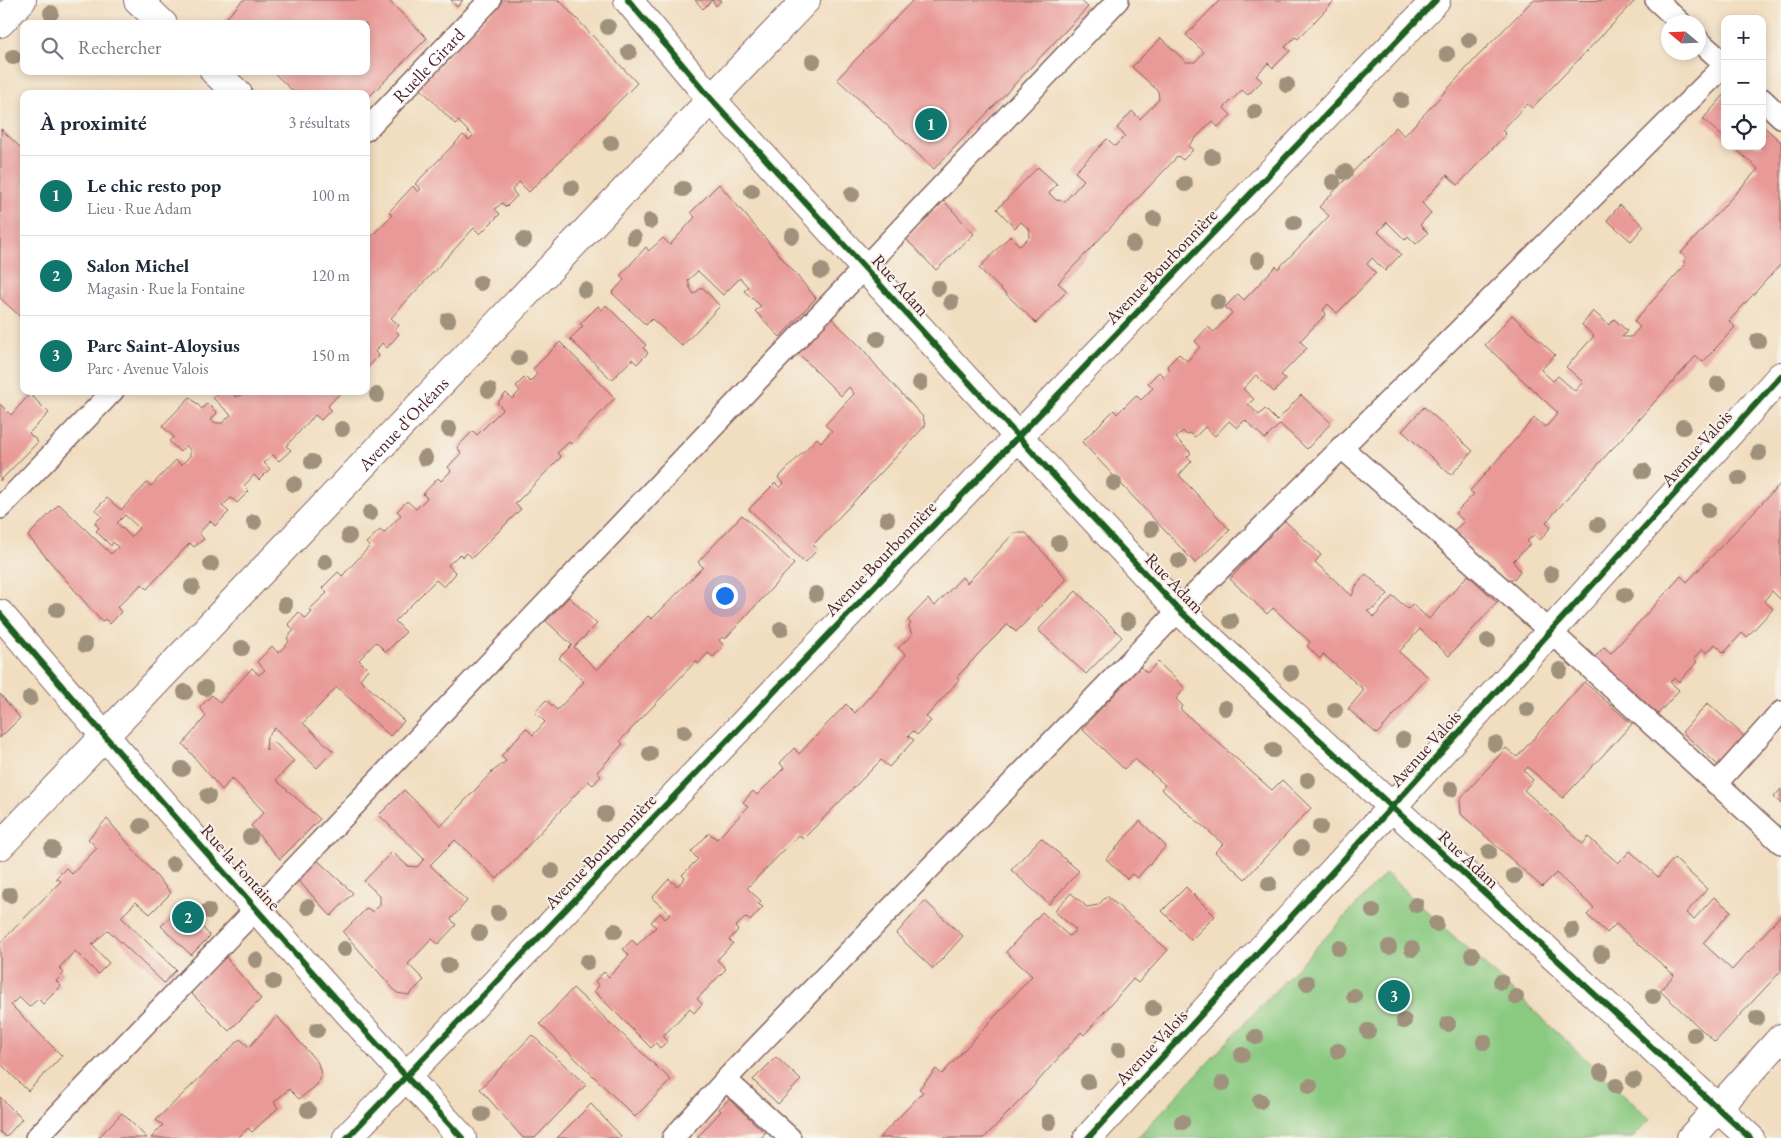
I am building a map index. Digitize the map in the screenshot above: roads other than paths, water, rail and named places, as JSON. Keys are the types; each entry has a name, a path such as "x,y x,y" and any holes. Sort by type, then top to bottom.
{"street":[{"path":"0,23 22,0"},
{"path":"138,0 159,20"},
{"name":"Rue Adam","path":"628,0 711,99 1178,610 1750,1138"},
{"name":"Avenue d'Orléans","path":"0,846 806,0"},
{"name":"Avenue Bourbonnière","path":"347,1138 1436,0"},
{"path":"218,75 234,90"},
{"name":"Avenue Valois","path":"1088,1138 1391,808 1781,376"},
{"name":"Rue la Fontaine","path":"0,614 105,737 363,1030 462,1138"},
{"path":"1691,1138 1781,1038"}],"lane":[{"name":"Ruelle Girard","path":"370,126 490,0"},
{"path":"36,1138 257,908 1118,0"},
{"path":"1656,0 1672,15"},
{"path":"1706,47 1721,60"},
{"path":"673,1138 726,1080 1178,610 1721,68"},
{"path":"1766,103 1781,117"},
{"path":"0,508 109,395"},
{"path":"1340,447 1550,632 1781,843"},
{"path":"1716,784 1781,712"},
{"path":"726,1080 790,1138"}],"place":[{"name":"Le chic resto pop","path":"931,124"},
{"name":"Salon Michel","path":"188,917"},
{"name":"Parc Saint-Aloysius","path":"1394,996"}]}
